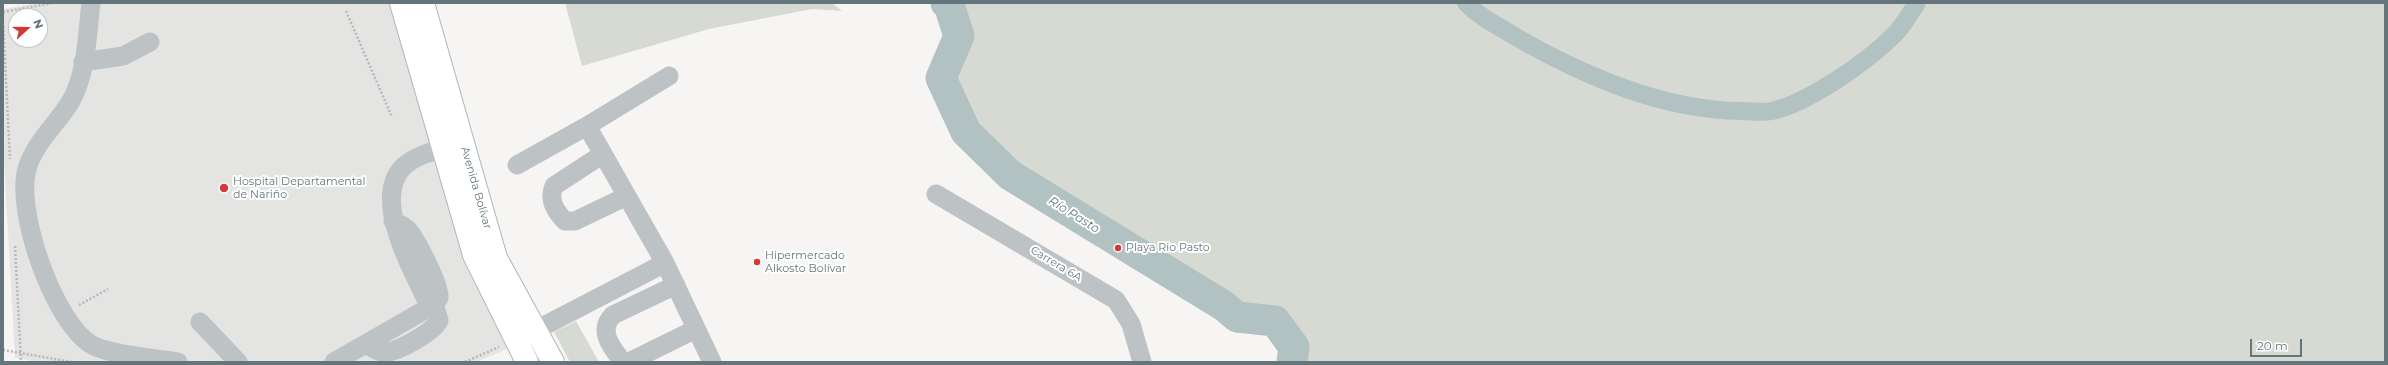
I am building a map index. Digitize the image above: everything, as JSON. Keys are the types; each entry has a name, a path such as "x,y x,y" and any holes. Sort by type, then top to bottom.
{"main road":[{"name":"Avenida Bolívar","path":"401,3 474,255 522,361"},
{"name":"Avenida Bolívar","path":"423,3 496,258 554,362"}],"lane":[{"path":"91,3 79,81 71,99 36,148 30,159 25,182 25,202 31,237 42,269 64,313 83,338 93,345 105,350 178,362"},
{"path":"83,62 123,56 150,42"},
{"path":"517,165 587,126 669,76"},
{"path":"587,126 665,263 712,362"},
{"path":"334,362 363,352 390,352 432,330 439,320 432,305 440,295 438,287 412,235 402,225 393,221 392,200 398,174 405,165 418,156 443,148"},
{"path":"603,154 554,186 551,193 555,210 565,220 575,221 627,196"},
{"name":"Carrera 6A","path":"936,194 1116,300 1132,324 1142,362"},
{"path":"536,330 665,263"},
{"path":"623,362 611,346 605,332 607,321 613,315 676,285"},
{"path":"200,322 238,362"},
{"path":"629,362 696,329"}],"path":[{"path":"3,12 53,3"},
{"path":"346,11 392,117"},
{"path":"64,313 108,289"},
{"path":"465,362 502,346"},
{"path":"3,350 72,362"}],"shaded area":[{"name":"Hospital Departamental de Nariño","path":"38,3 390,3 456,235 467,265 507,349 476,362 39,362 15,358 3,142 3,9 8,8 8,48 48,48 48,8 9,8"},
{"path":"565,3 832,3 842,11 812,9 709,29 582,66"},
{"path":"954,3 2385,3 2385,362 1292,362 1294,347 1275,321 1237,317 1224,306 1010,175 966,132 948,80 966,42"},
{"path":"576,321 599,362 570,362 554,332"}],"waterway":[{"name":"Río Pasto","path":"946,3 949,5 959,36 941,78 966,132 1010,175 1224,306 1237,317 1275,321 1294,347 1292,362"},
{"path":"1466,3 1490,22 1542,51 1569,65 1624,88 1682,104 1711,109 1760,112 1772,111 1802,100 1853,69 1894,35 1917,3"}],"place":[{"name":"Hospital Departamental de Nariño","path":"224,188"},
{"name":"Playa Rio Pasto","path":"1118,248"},
{"name":"Hipermercado Alkosto Bolívar","path":"757,262"}]}
